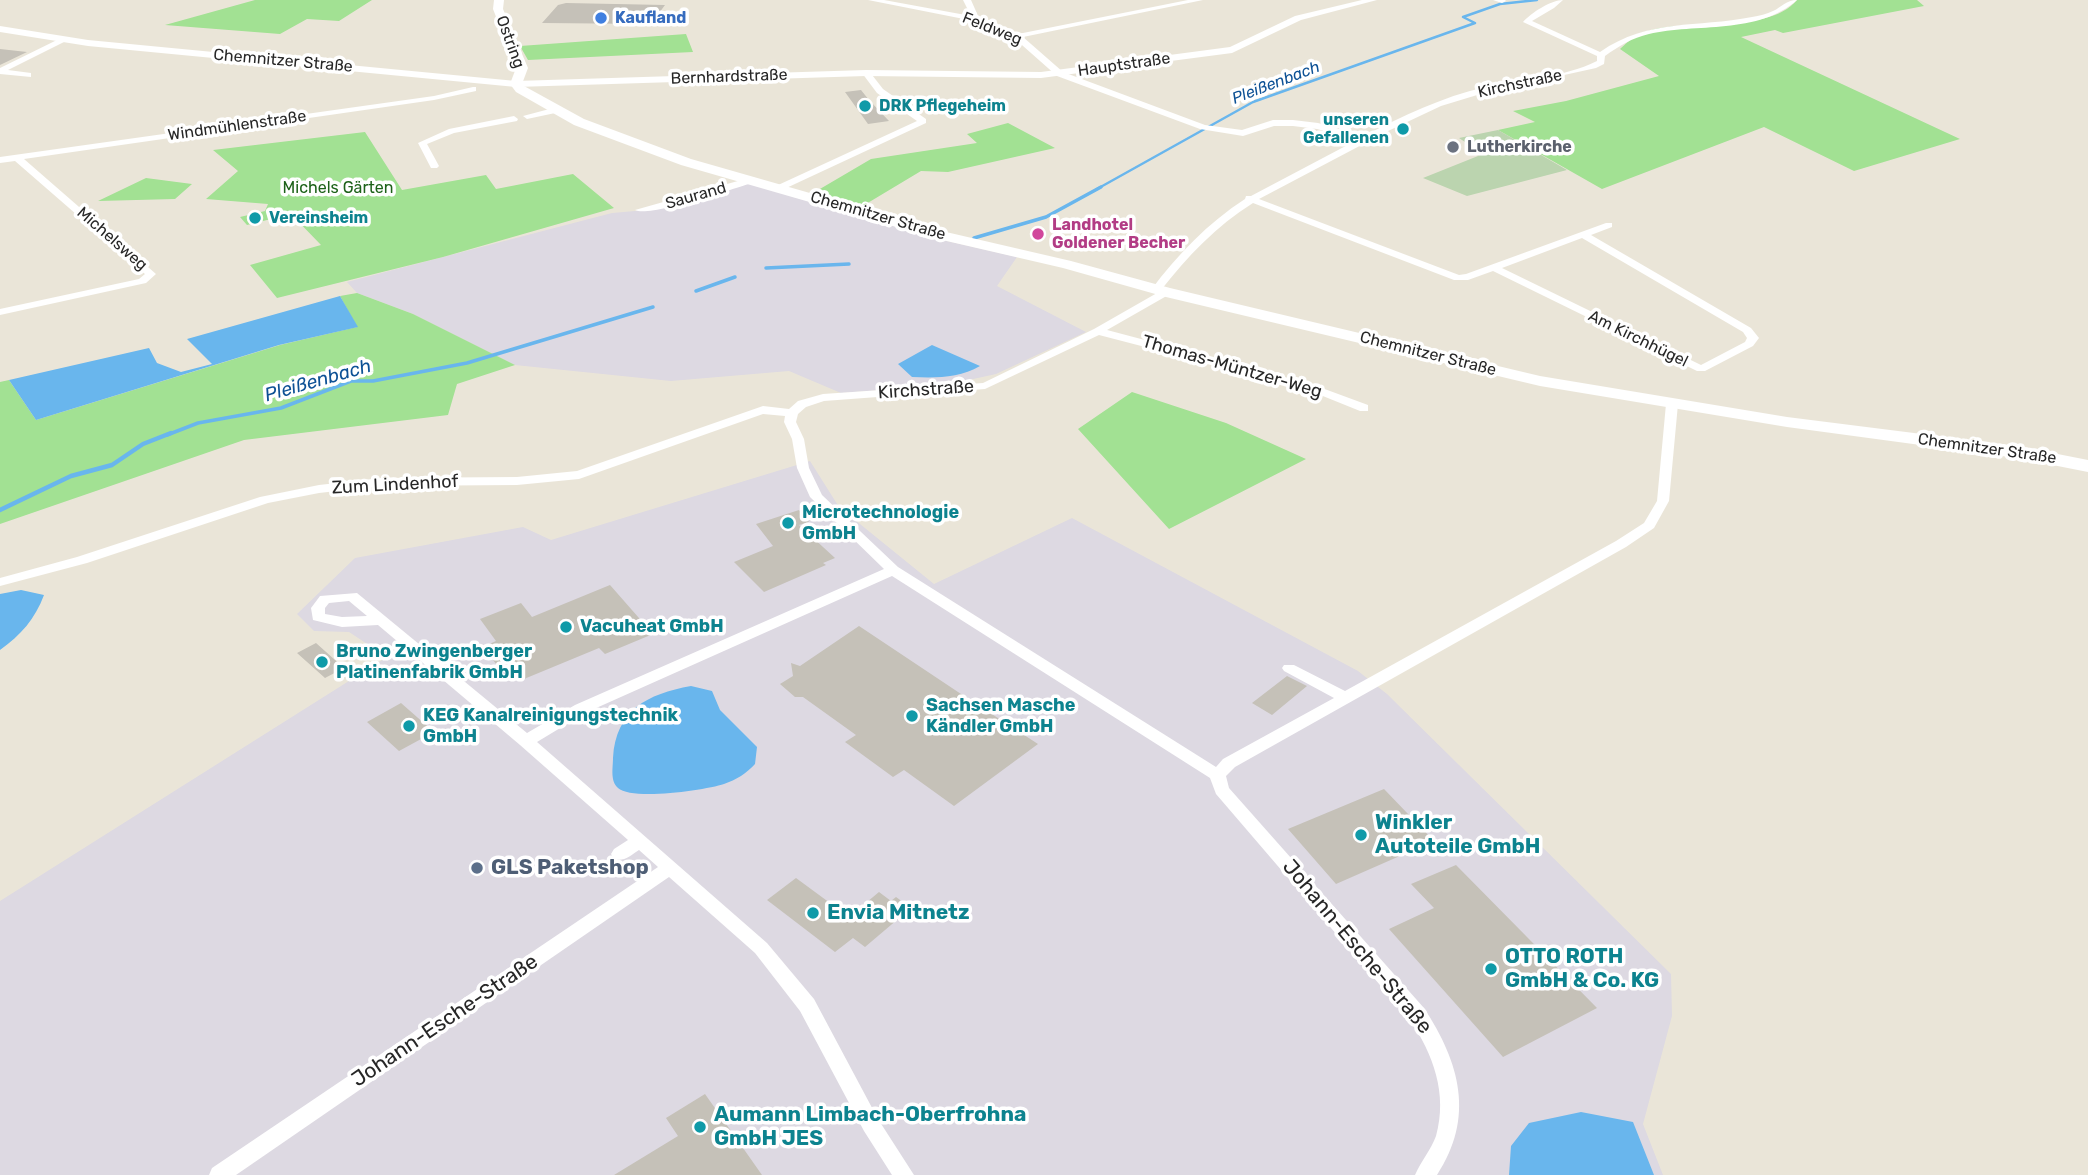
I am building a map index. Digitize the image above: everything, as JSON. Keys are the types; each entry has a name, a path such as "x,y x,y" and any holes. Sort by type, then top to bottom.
{"main road":[{"name":"Ostring","path":"499,0 498,9 522,68 516,83"},
{"name":"Chemnitzer Straße","path":"516,83 520,89 557,110 632,144 943,236 1161,291 1540,381 1672,404 2017,452 2088,466"}],"street":[{"name":"Feldweg","path":"872,0 976,19 1017,36 1060,74"},
{"path":"967,0 976,19"},
{"path":"1017,36 1199,0"},
{"name":"Hauptstraße","path":"866,73 1060,74 1232,50 1298,18 1373,0"},
{"path":"1559,0 1554,7 1531,16 1527,22 1601,55"},
{"name":"Kirchstraße","path":"792,413 802,404 823,398 985,386 1098,331 1161,291 1174,264 1249,198 1364,139 1454,98 1575,72 1601,62 1601,55 1610,46 1635,34 1752,18 1778,11 1793,0"},
{"name":"Chemnitzer Straße","path":"0,29 64,40 516,83"},
{"path":"0,71 64,40"},
{"path":"0,71 28,75"},
{"name":"Chemnitzer Straße","path":"779,188 894,132 923,121 880,91 866,73"},
{"name":"Bernhardstraße","path":"516,83 866,73"},
{"path":"1060,74 1213,130 1243,134 1273,123 1293,123 1318,126 1364,139"},
{"path":"539,100 540,91 567,83"},
{"name":"Windmühlenstraße","path":"0,160 434,98 473,89"},
{"path":"527,116 557,110"},
{"path":"433,166 422,143 452,131 514,118"},
{"name":"Michelsweg","path":"0,312 142,281 151,274 16,157"},
{"name":"Saurand","path":"640,210 657,208 752,180"},
{"path":"1249,198 1380,246 1449,276 1468,277 1609,225"},
{"name":"Am Kirchhügel","path":"1492,267 1701,369 1749,344 1753,338 1737,325 1583,235"},
{"name":"Thomas-Müntzer-Weg","path":"1098,331 1307,386 1364,408"},
{"path":"1217,775 1229,763 1621,544 1649,525 1663,500 1672,404"},
{"name":"Zum Lindenhof","path":"0,582 82,560 265,500 320,489 381,482 517,481 579,475 751,413 792,413"},
{"name":"Johann-Esche-Straße","path":"792,413 790,422 797,439 803,468 816,497 893,570 1217,775 1222,790 1417,1014 1436,1042 1448,1076 1451,1114 1448,1134 1437,1160 1425,1175"},
{"path":"526,741 580,709 720,641 764,629 893,570"},
{"path":"382,620 419,644 761,948 792,984 837,1057 871,1125 904,1175"},
{"path":"1000,656 1015,646"},
{"path":"1289,668 1346,698"},
{"path":"620,854 640,841"},
{"name":"Johann-Esche-Straße","path":"219,1175 671,867"}],"shaded area":[{"path":"746,183 938,239 1017,257 997,286 1086,332 996,374 946,385 841,393 789,371 671,381 515,365 413,314 357,293 347,282 612,213 658,209"},
{"path":"810,461 839,507 934,584 1072,518 1358,671 1387,694 1671,974 1672,1016 1643,1124 1663,1175 0,1175 0,901 387,657 349,632 314,631 297,614 355,558 523,527 551,540"}],"green space":[{"path":"255,0 372,0 339,21 307,19 280,34 165,25"},
{"path":"1797,0 1917,0 1924,6 1783,33 1775,30 1741,37 1960,139 1854,171 1764,127 1602,189 1498,130 1535,122 1513,111 1566,101 1659,76 1620,49 1637,35 1675,26 1744,22 1765,18 1783,11"},
{"path":"686,34 693,52 528,60 520,46"},
{"path":"1008,123 1055,148 948,172 921,171 856,210 808,196 871,159 977,143 967,134"},
{"path":"1498,130 1567,170 1467,196 1423,178 1483,154 1459,138"},
{"name":"Michels Gärten","path":"365,132 402,190 486,175 496,189 573,174 614,208 443,257 277,298 250,265 321,245 291,214 247,225 240,217 265,211 268,204 206,199 238,171 213,150"},
{"path":"146,178 192,184 175,199 98,201"},
{"path":"357,293 413,314 515,365 457,384 448,415 244,440 0,524 0,382 9,380 36,420 280,345 357,327 340,296"},
{"path":"1132,392 1226,423 1306,459 1169,529 1078,429"}],"water":[{"path":"340,296 358,327 279,345 36,420 9,380 149,348 157,363 181,372 212,364 187,339"},
{"path":"932,345 980,366 956,375 912,377 898,364"},
{"path":"21,590 44,595 26,626 0,650 0,594"},
{"path":"691,686 712,691 720,710 757,747 755,764 733,780 702,789 638,794 618,788 613,778 615,741 627,716 648,700 675,689"},
{"path":"1581,1112 1633,1122 1654,1175 1509,1175 1511,1146 1529,1123"}],"building":[{"name":"Kaufland","path":"558,5 665,5 651,24 542,23"},
{"path":"0,49 27,52 0,65"},
{"name":"DRK Pflegeheim","path":"861,90 889,121 868,124 845,92"},
{"path":"799,510 809,522 799,525 835,558 823,563 826,565 764,592 734,562 773,546 756,524"},
{"name":"Vacuheat GmbH","path":"610,585 653,634 605,654 599,648 524,679 513,663 500,669 483,647 496,641 480,619 521,603 532,617"},
{"name":"Sachsen Masche Kändler GmbH","path":"859,626 1038,744 954,806 904,770 893,777 845,742 856,735 803,697 795,697 780,684 793,676 791,663 800,666"},
{"name":"Bruno Zwingenberger Platinenfabrik GmbH","path":"316,643 344,668 325,678 297,653"},
{"path":"1287,676 1307,686 1272,715 1252,703"},
{"name":"KEG Kanalreinigungstechnik GmbH","path":"401,703 434,732 399,751 367,722"},
{"name":"Winkler Autoteile GmbH","path":"1384,789 1434,841 1336,884 1288,829"},
{"name":"OTTO ROTH GmbH & Co. KG","path":"1456,865 1597,1008 1503,1057 1389,929 1434,908 1411,884"},
{"name":"Envia Mitnetz","path":"796,878 849,917 879,892 891,901 896,897 911,908 865,947 853,938 835,952 767,900"},
{"name":"Aumann Limbach-Oberfrohna GmbH JES","path":"705,1094 762,1175 614,1175 678,1136 666,1118"}],"waterway":[{"name":"Pleißenbach","path":"1097,189 1253,102 1475,23 1463,17 1500,4 1537,0"},
{"name":"Pleißenbach","path":"974,238 1046,217 1101,187"},
{"name":"Pleißenbach","path":"766,268 849,264"},
{"name":"Pleißenbach","path":"696,291 735,277"},
{"name":"Pleißenbach","path":"167,435 198,423 281,408 351,381 373,381 467,363 653,307"},
{"name":"Pleißenbach","path":"0,510 71,476 112,465 143,444 171,433"}],"place":[{"name":"Kaufland","path":"601,18"},
{"name":"DRK Pflegeheim","path":"865,106"},
{"name":"unseren Gefallenen","path":"1403,129"},
{"name":"Lutherkirche","path":"1453,147"},
{"name":"Vereinsheim","path":"255,218"},
{"name":"Landhotel Goldener Becher","path":"1038,234"},
{"name":"Microtechnologie GmbH","path":"788,523"},
{"name":"Vacuheat GmbH","path":"566,627"},
{"name":"Bruno Zwingenberger Platinenfabrik GmbH","path":"322,662"},
{"name":"Sachsen Masche Kändler GmbH","path":"912,716"},
{"name":"KEG Kanalreinigungstechnik GmbH","path":"409,726"},
{"name":"Winkler Autoteile GmbH","path":"1361,835"},
{"name":"GLS Paketshop","path":"477,868"},
{"name":"Envia Mitnetz","path":"813,913"},
{"name":"OTTO ROTH GmbH & Co. KG","path":"1491,969"},
{"name":"Aumann Limbach-Oberfrohna GmbH JES","path":"700,1127"}]}
